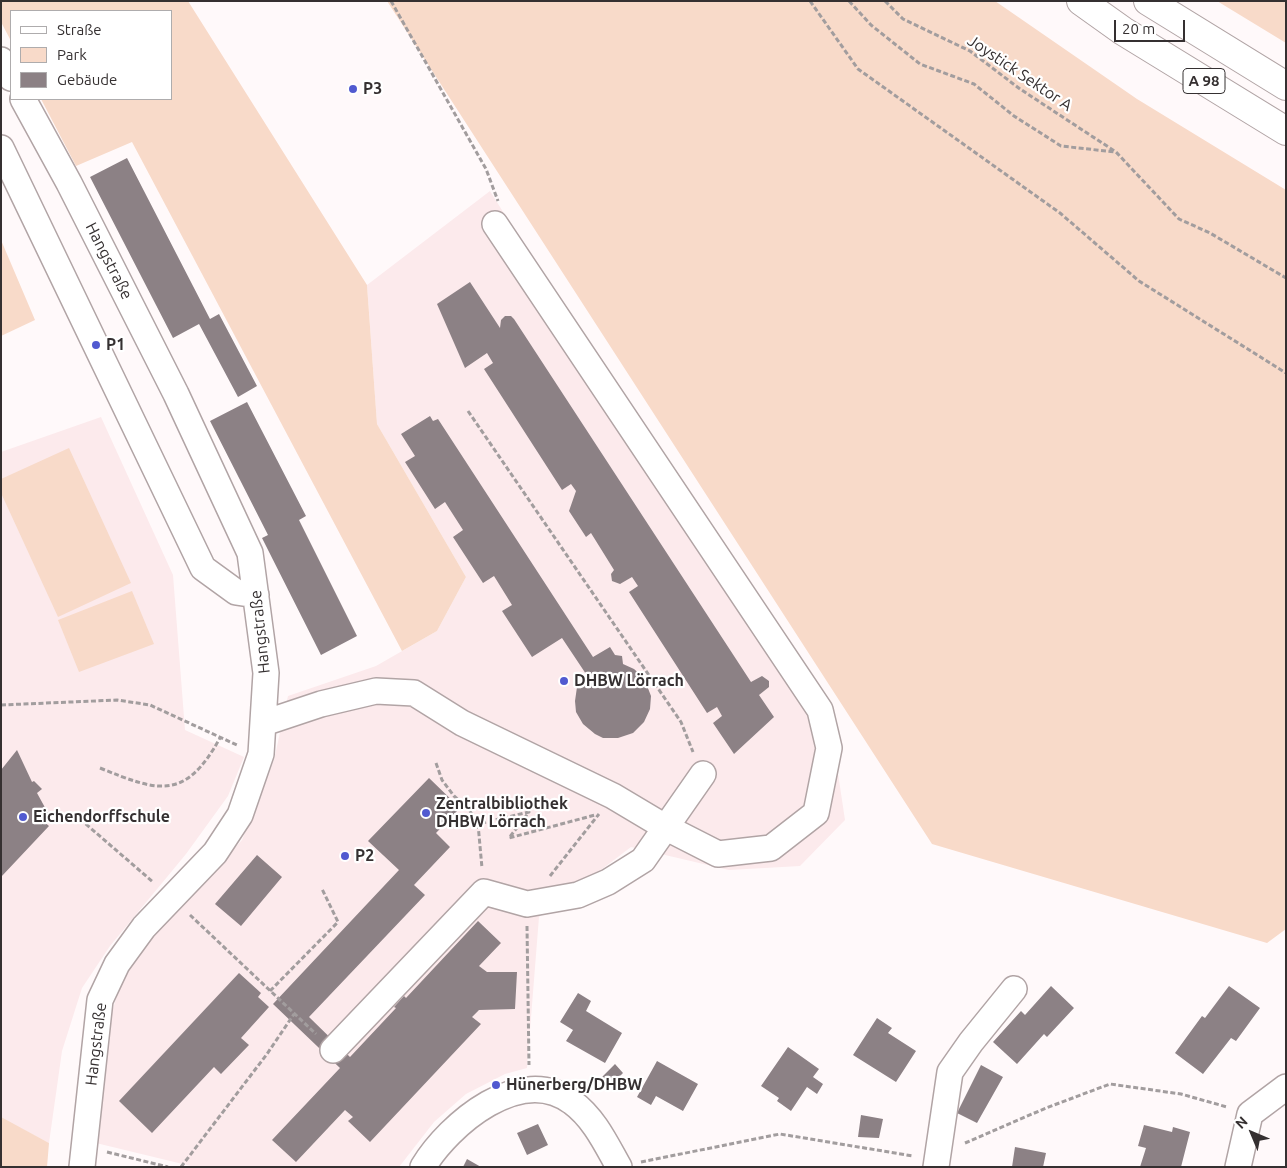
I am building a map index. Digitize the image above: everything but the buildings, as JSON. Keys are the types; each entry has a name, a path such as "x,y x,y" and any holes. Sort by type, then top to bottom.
{"highway":[{"name":"A 98","path":"1081,1 1123,31 1286,131"},
{"name":"A 98","path":"1148,1 1286,86"}],"street":[{"path":"1,60 10,76"},
{"name":"Hangstraße","path":"24,100 69,183 180,403 250,553 266,673 261,754 240,816 215,853 144,927 117,964 100,1000 83,1156"},
{"path":"1,148 203,568 236,592 256,595"},
{"path":"264,723 321,704 376,691 414,694 606,806 665,828 718,854 771,848 816,813 829,748 820,710 495,224"},
{"path":"333,1050 484,892 527,904 578,895 608,882 643,860 703,774"},
{"path":"936,1163 950,1072 971,1042 1014,989"},
{"path":"1238,1167 1250,1114 1286,1087"},
{"path":"423,1167 434,1149 450,1132 496,1099 529,1088 548,1091 572,1101 593,1122 619,1167"}],"path":[{"path":"391,1 486,169 497,196 501,216 495,224"},
{"path":"810,1 858,69 1060,213 1139,281 1286,373"},
{"path":"849,1 871,25 920,64 974,84 1014,116 1061,146 1116,152"},
{"name":"Joystick Sektor A","path":"885,1 903,20 970,51 1020,89 1116,152 1179,218 1210,233 1286,278"},
{"path":"468,411 681,722 703,774"},
{"path":"1,705 116,700 150,705 220,738 261,754"},
{"path":"100,768 155,787 175,785 192,776 208,759 220,738"},
{"path":"436,763 442,780 454,796 468,808 478,824 484,892"},
{"path":"459,821 478,824 529,812 509,838 606,806"},
{"path":"529,1088 527,904 606,806"},
{"path":"80,819 172,899"},
{"path":"270,991 338,922 322,889"},
{"path":"190,915 301,1019"},
{"path":"182,1167 268,1054 294,1014"},
{"path":"974,1138 1110,1084 1181,1094 1250,1114"},
{"path":"652,1160 780,1134 889,1153"},
{"path":"83,1156 168,1167"}],"shaded area":[{"name":"DHBW Lörrach","path":"490,191 833,740 845,820 800,866 729,870 631,847 539,917 527,1068 505,1074 466,1094 434,1122 399,1167 195,1167 96,1143 107,1028 119,989 138,952 242,840 274,760 288,696 376,666 437,631 466,577 377,424 367,285"},
{"path":"101,417 173,575 185,730 244,757 228,796 186,854 110,946 82,988 62,1051 49,1143 1,1118 1,452"}],"green space":[{"path":"1,1 188,1 367,285 377,424 466,577 437,631 402,651 132,142 76,166 42,100 172,100 172,10 10,10 10,39 1,22"},
{"path":"387,1 995,1 1137,99 1286,190 1286,929 1267,943 932,844"},
{"path":"1217,1 1286,1 1286,43"},
{"path":"1,240 35,320 1,336"},
{"path":"69,448 131,583 58,617 1,493 1,479"},
{"path":"132,591 154,644 79,672 58,620"},
{"path":"1,1117 49,1143 47,1167 1,1167"}],"place":[{"name":"P3","path":"353,89"},
{"name":"P1","path":"96,345"},
{"name":"DHBW Lörrach","path":"564,681"},
{"name":"Zentralbibliothek DHBW Lörrach","path":"426,813"},
{"name":"Eichendorffschule","path":"23,817"},
{"name":"P2","path":"345,856"},
{"name":"Hünerberg/DHBW","path":"496,1085"}]}
